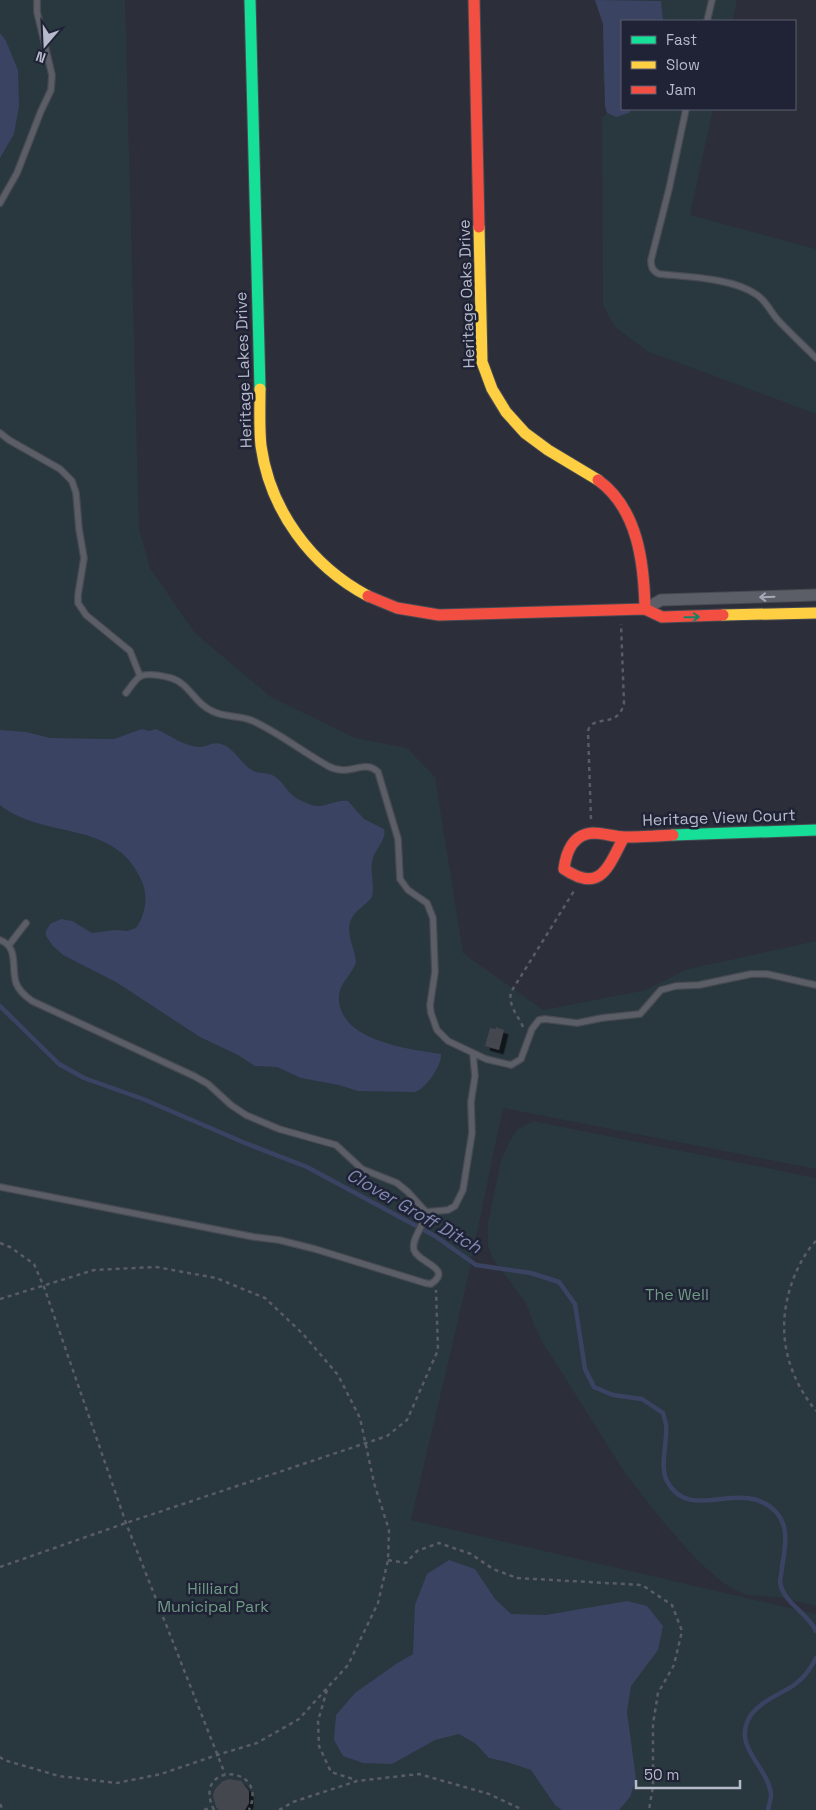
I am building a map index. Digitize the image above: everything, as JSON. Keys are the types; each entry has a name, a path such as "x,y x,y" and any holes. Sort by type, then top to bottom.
{"street":[{"name":"Heritage Lakes Drive","path":"250,0 260,445 274,498 291,529 314,557 338,577 382,603 439,615 645,609 661,600 816,595"},
{"name":"Heritage Oaks Drive","path":"474,0 482,362 487,380 497,399 516,425 532,440 593,477 618,497 634,529 639,545 643,564 645,609"},
{"name":"Heritage Lakes Drive","path":"645,609 662,617 816,614"},
{"name":"Heritage View Court","path":"592,833 624,837 816,830"},
{"path":"579,879 564,870 565,858 570,846 576,839 592,833"},
{"name":"Heritage View Court","path":"579,879 584,881 599,877 606,869 624,837"}],"lane":[{"path":"0,203 17,173 51,90 52,75 37,12 37,0"},
{"path":"707,20 712,0"},
{"path":"686,110 651,260 651,267 654,272 659,274 698,277 751,291 760,297 776,317 816,358"},
{"path":"0,433 60,469 72,481 76,493 84,558 78,603 86,615 130,651 140,676"},
{"path":"126,693 140,676"},
{"path":"140,676 155,676 177,680 211,711 251,720 335,769 352,770 366,766 378,772 398,839 400,879 408,890 427,903 433,918 435,972 430,998 431,1013 438,1030 443,1036 473,1054 511,1065 521,1059 532,1029 539,1020 577,1023 640,1014 649,1006 661,990 676,986 699,985 751,974 767,974 816,985"},
{"path":"9,945 26,922"},
{"path":"0,940 9,945 13,956 15,981 18,989 32,1001 202,1080 231,1105 246,1115 279,1129 336,1145 362,1169 397,1183 426,1212"},
{"path":"426,1212 448,1210 454,1206 463,1190 472,1133 471,1102 475,1076 473,1054"},
{"path":"0,1187 254,1237 289,1242 431,1284 436,1280 438,1270 417,1256 414,1250 416,1237 426,1212"}],"path":[{"path":"592,833 588,731 593,724 618,716 622,712 624,703 621,610"},
{"path":"528,1040 512,1008 510,1002 511,992 570,898 579,879"},
{"path":"816,1241 799,1266 788,1292 784,1315 788,1360 797,1382 816,1411"},
{"path":"0,1243 10,1247 34,1264 44,1286 126,1523 224,1774"},
{"path":"0,1299 94,1270 156,1267 216,1278 266,1298 303,1334 338,1374 360,1418 374,1484 389,1530 388,1560 378,1603 348,1665 299,1719 257,1743 161,1774 117,1782 59,1776 4,1760 0,1757"},
{"path":"0,1567 387,1436 407,1420 438,1350 436,1289"},
{"path":"388,1560 406,1563 417,1551 439,1543 471,1554 492,1569 517,1578 642,1585 672,1605 682,1631 674,1665 658,1693 653,1724 653,1786 649,1810"},
{"path":"328,1689 318,1720 319,1746 331,1772 357,1780"},
{"path":"204,1810 213,1808 209,1792 212,1782 224,1774 234,1774 249,1782 252,1788 254,1795 249,1810"},
{"path":"279,1810 293,1802 357,1780 419,1774 489,1794 523,1810"},
{"path":"0,1804 4,1810"}],"green space":[{"name":"Hilliard Municipal Park","path":"0,0 125,0 139,529 150,568 195,633 271,697 355,738 407,748 435,777 463,953 543,1010 646,990 688,969 816,941 816,1169 503,1108 464,1295 411,1520 816,1614 816,1810 0,1810"},
{"path":"595,0 737,0 733,20 621,20 621,110 713,110 690,215 816,249 816,414 647,351 615,327 603,305 602,118 607,113 603,79 603,24"},
{"name":"The Well","path":"533,1121 816,1178 816,1606 778,1597 746,1595 723,1583 697,1560 664,1523 625,1473 543,1343 526,1303 493,1259 488,1246 488,1223 501,1160 509,1142 518,1129"}],"water":[{"path":"595,0 661,1 663,20 621,20 621,110 631,110 629,113 616,117 607,113 605,106 603,24"},
{"path":"0,33 6,41 18,70 19,106 14,134 0,158"},
{"path":"142,729 149,731 156,729 193,746 202,747 218,743 233,751 243,763 255,772 275,776 291,794 300,800 316,806 348,801 364,819 384,829 384,836 374,854 372,863 372,897 356,912 350,923 349,934 356,962 340,991 341,1011 350,1023 362,1033 377,1040 411,1049 441,1054 436,1070 428,1082 419,1090 415,1092 358,1091 339,1085 301,1078 277,1067 255,1066 238,1055 200,1037 116,982 63,955 53,946 46,936 46,931 50,924 61,919 72,921 92,933 115,930 127,931 136,928 143,912 145,889 132,863 116,849 99,839 38,823 18,816 0,805 0,730 26,732 50,738 114,739"},
{"path":"449,1560 475,1569 495,1599 511,1614 546,1615 627,1601 647,1606 663,1626 658,1650 631,1686 627,1712 636,1779 630,1797 619,1810 562,1810 555,1805 531,1770 489,1758 476,1744 459,1734 435,1740 392,1764 363,1763 343,1756 334,1740 336,1715 355,1693 413,1654 415,1605 427,1574"}],"building":[{"path":"496,1027 504,1030 499,1050 485,1046 490,1028 496,1029"},
{"path":"229,1779 241,1781 249,1791 249,1803 245,1810 219,1810 216,1807 213,1795 215,1789 223,1781"}],"waterway":[{"name":"Clover Groff Ditch","path":"0,1006 59,1064 84,1078 143,1099 245,1143 307,1167 435,1236 476,1265 531,1273 559,1282 575,1304 585,1369 594,1387 613,1395 642,1399 663,1413 666,1424 665,1475 667,1481 677,1493 689,1499 703,1501 748,1498 762,1502 776,1512 785,1531 780,1580 782,1589 816,1631"},
{"name":"Clover Groff Ditch","path":"768,1810 771,1795 769,1785 745,1740 748,1720 762,1704 801,1680 816,1658"}],"traffic: fast":[{"path":"250,0 260,389"},
{"path":"673,835 816,830"}],"traffic: slow":[{"path":"479,227 482,362 492,389 506,412 525,433 548,450 598,480"},
{"path":"260,389 261,446 266,470 284,514 296,534 328,569 347,584 368,596"},
{"path":"723,615 816,613"}],"traffic: jam":[{"path":"474,0 479,227"},
{"path":"598,480 622,506 630,521 640,556 645,609"},
{"path":"368,596 397,608 439,615 645,609 662,617 723,615"},
{"path":"624,837 608,867 595,878 587,879 564,869 572,845 586,834 597,833 625,837 673,835"}]}
